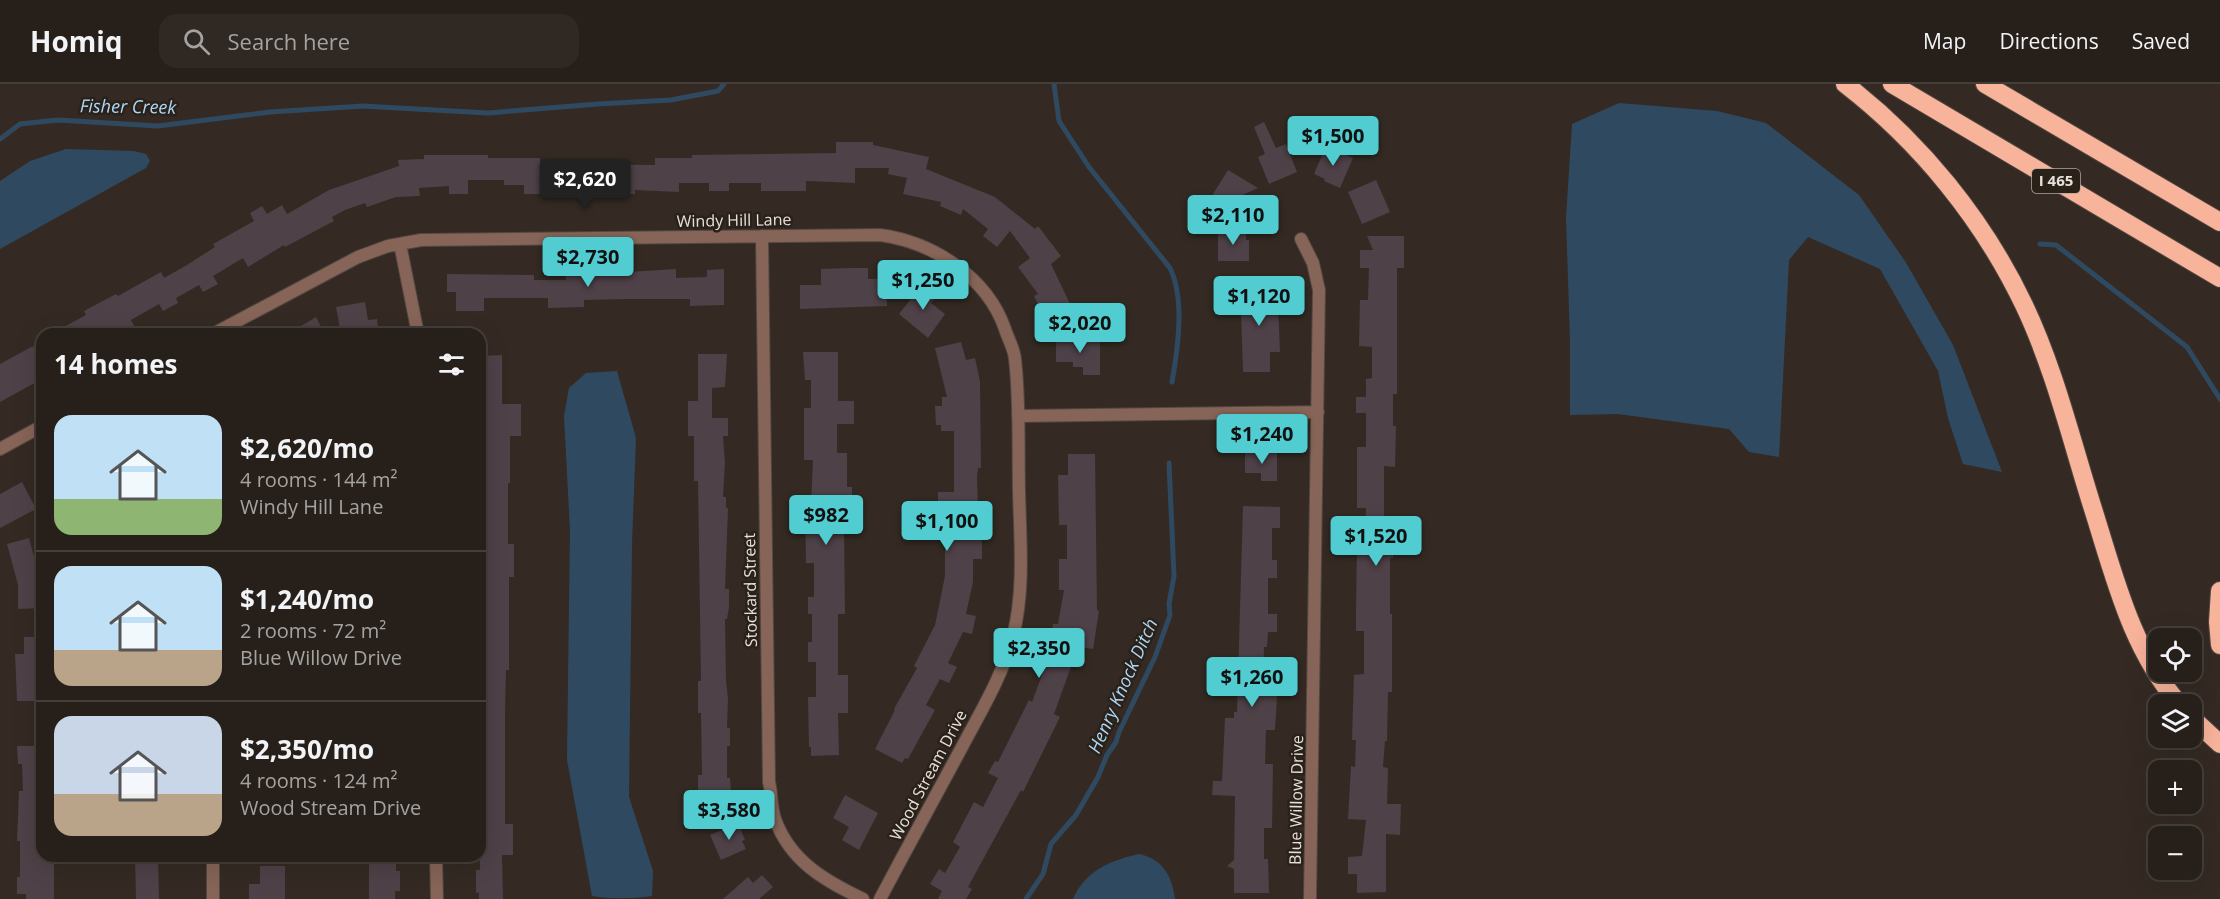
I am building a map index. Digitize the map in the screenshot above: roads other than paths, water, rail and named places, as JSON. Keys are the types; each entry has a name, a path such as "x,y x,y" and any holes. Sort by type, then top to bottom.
{"highway":[{"path":"1845,84 1893,125 1950,187 1970,212 2008,275 2025,307 2048,367 2134,633 2158,676 2172,694"},
{"name":"I 465","path":"1892,84 2220,278"},
{"path":"1985,84 2220,222"},
{"path":"2220,591 2218,622 2220,645"},
{"path":"2202,727 2220,744"}],"street":[{"name":"Windy Hill Lane","path":"224,328 348,261 374,250 400,244 439,240 864,234 885,236 921,245 957,266 984,292 1004,324 1015,358 1018,416"},
{"name":"Stockard Street","path":"762,236 771,804 784,837 800,860 821,878 863,899"},
{"name":"Blue Willow Drive","path":"1301,238 1313,263 1319,290 1310,899"},
{"path":"400,244 417,328"},
{"path":"1018,416 1318,412"},
{"name":"Wood Stream Drive","path":"880,899 995,685 1013,637 1020,593 1018,416"},
{"path":"0,449 36,429"},
{"path":"213,862 213,899"},
{"path":"436,862 437,899"}],"water":[{"path":"1619,103 1717,111 1766,123 1859,195 1905,261 1953,345 2002,472 1963,464 1948,418 1938,371 1880,269 1808,237 1789,260 1779,457 1749,452 1729,429 1618,414 1570,415 1566,218 1572,124"},
{"path":"66,149 134,151 146,154 150,161 146,168 0,249 0,181 30,161"},
{"path":"617,371 636,438 632,543 629,797 653,871 652,896 637,898 592,896 567,760 570,530 564,416 569,388 586,373"},
{"path":"1139,854 1154,860 1165,870 1169,876 1175,899 1073,899 1084,881 1100,868"}],"waterway":[{"name":"Fisher Creek","path":"0,139 20,124 58,120 158,126 270,112 363,106 488,113 671,100 718,91 724,84"},
{"name":"Henry Knock Ditch","path":"1054,84 1059,121 1089,167 1170,268 1175,280 1179,324 1172,382"},
{"path":"2040,244 2056,245 2187,347 2220,399"},
{"name":"Henry Knock Ditch","path":"1026,899 1043,874 1051,844 1076,815 1116,742 1155,657 1170,615 1169,604 1174,576 1169,463"}]}
